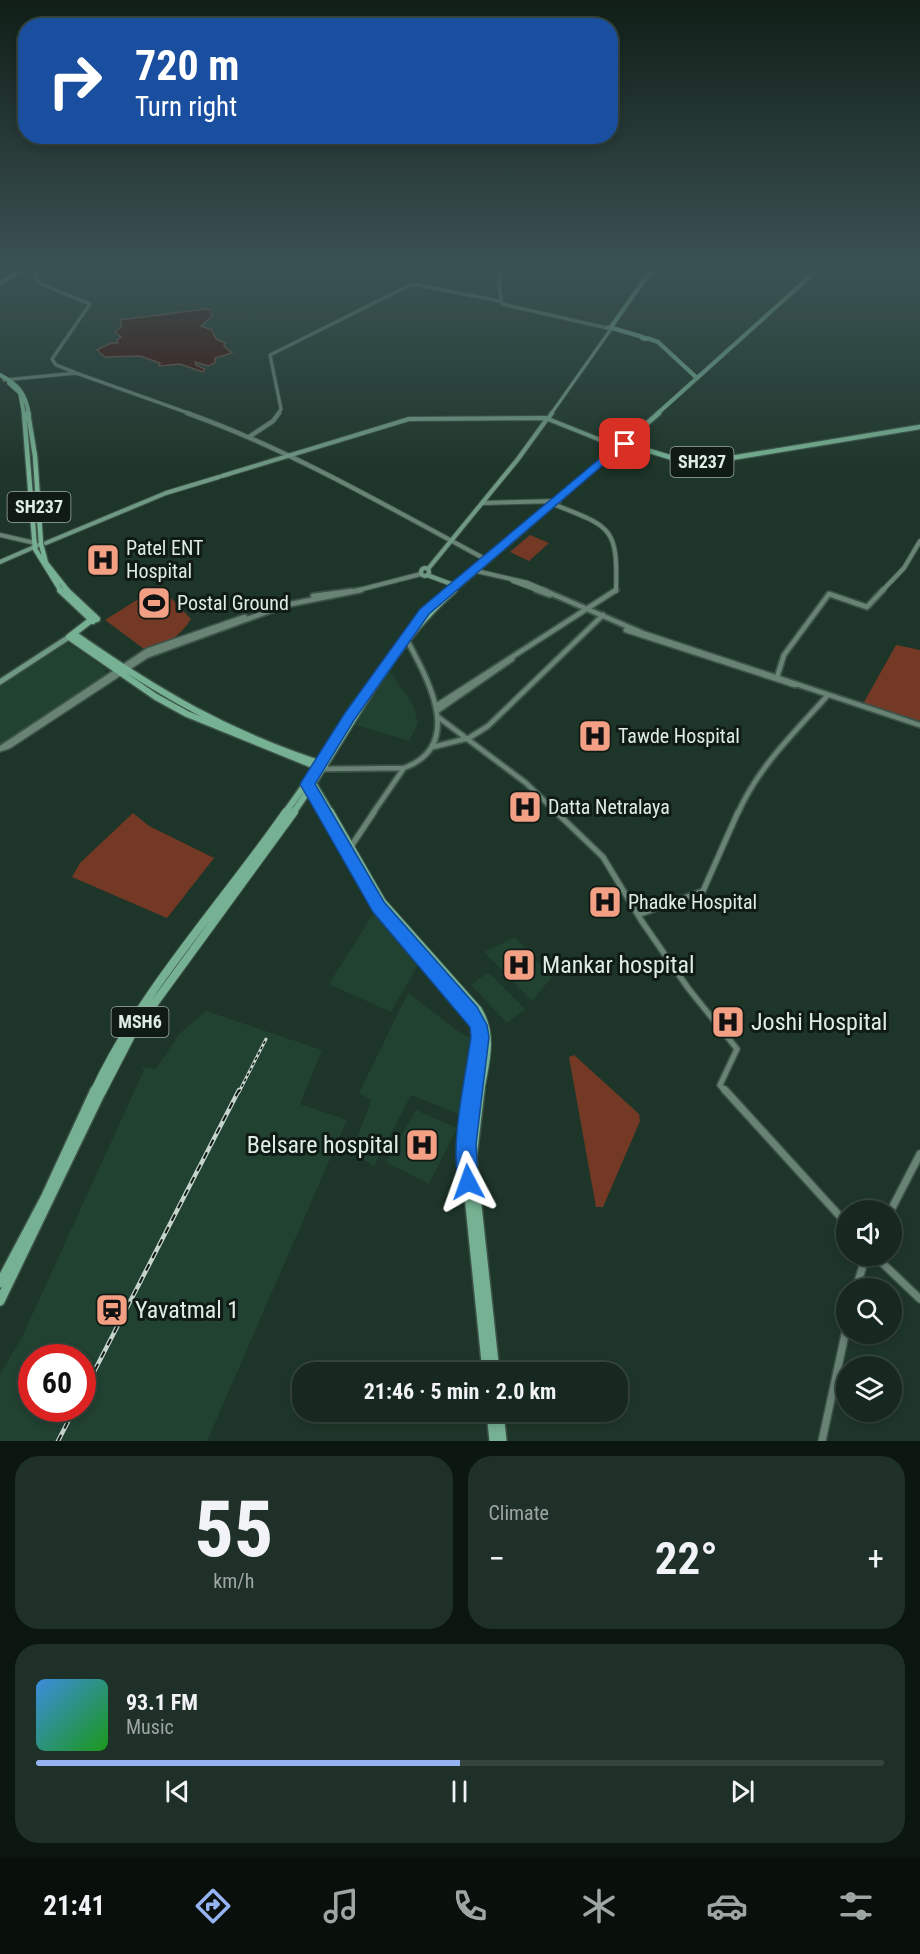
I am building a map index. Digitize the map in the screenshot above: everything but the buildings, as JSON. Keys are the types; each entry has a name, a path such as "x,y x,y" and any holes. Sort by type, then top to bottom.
{"main road":[{"path":"455,584 426,573 547,419 603,339"},
{"path":"647,339 658,343 696,378"},
{"path":"406,639 424,611 556,503 739,339"},
{"name":"SH237","path":"3,378 22,389 27,400 35,456 39,545 48,566 59,582 92,621 72,635"},
{"path":"2,561 166,493 406,420 547,419 622,445"},
{"name":"SH237","path":"622,445 689,462 707,462 920,428"},
{"path":"0,682 72,635 187,714 324,767 349,716 429,611 485,559 556,503"},
{"name":"MSH6","path":"0,1283 46,1196 108,1062 129,1026 153,991 324,767"},
{"path":"311,784 382,902 478,1010 487,1025 488,1045 474,1124 472,1159 494,1362"},
{"name":"MSH6","path":"0,1301 77,1149 111,1072 132,1034 311,784"},
{"path":"349,849 378,907 471,1013 478,1025 480,1037 468,1123 466,1166 486,1362"},
{"path":"492,1422 494,1441"},
{"path":"500,1422 502,1441"}],"street":[{"path":"66,339 52,359 56,365 269,446 453,540 485,559"},
{"path":"249,437 270,423 280,409 270,355 302,339"},
{"path":"3,378 76,373"},
{"path":"437,711 519,654 615,592 616,543 612,531 603,524 556,503 483,503"},
{"path":"0,535 39,545"},
{"path":"776,678 784,655 830,594 867,607 904,568 920,541"},
{"path":"473,571 519,583 589,609 645,637 920,723"},
{"path":"0,749 9,746 120,669 146,656 295,601 352,591 426,573"},
{"path":"324,767 404,768 412,766 433,747 469,738 507,710 601,616"},
{"path":"406,639 432,690 437,711 433,747"},
{"path":"638,915 704,891 748,790 778,751 828,695"},
{"path":"437,711 553,807 603,857 638,915 688,988 737,1049 736,1057 722,1076 720,1085 836,1212"},
{"path":"349,849 404,768"},
{"path":"896,1200 920,1154"},
{"path":"885,1266 920,1299"},
{"path":"822,1441 843,1344"}],"shaded area":[{"path":"217,339 225,343 224,346 232,353 215,358 215,363 208,366 195,362 196,365 205,369 203,372 180,364 159,366 160,363 140,356 105,357 97,350 111,343 118,343 117,340"},
{"path":"530,535 549,543 529,561 510,552"},
{"name":"Postal Ground","path":"159,586 191,619 171,640 159,646 144,649 105,620"},
{"path":"68,643 106,669 105,676 0,745 0,686"},
{"path":"896,645 920,650 920,721 863,704"},
{"path":"389,670 413,705 418,723 409,741 352,724"},
{"path":"133,813 149,826 214,858 167,918 72,877 80,863"},
{"path":"375,911 418,965 391,1012 329,984"},
{"name":"Mankar hospital","path":"515,937 552,977 532,1001 484,952"},
{"path":"488,972 525,1009 507,1023 471,985"},
{"path":"408,993 463,1035 474,1038 463,1116 411,1095 374,1166 352,1153 371,1100 359,1093"},
{"path":"206,1011 322,1050 300,1104 347,1120 207,1441 0,1441 0,1374 22,1337 144,1070 140,1067 156,1069 180,1033"},
{"path":"574,1055 639,1114 640,1121 603,1207 596,1207 569,1057"},
{"name":"Belsare hospital","path":"416,1110 457,1128 429,1184 386,1162"}],"railway":[{"path":"239,1092 266,1039"},
{"path":"96,1368 239,1090"},
{"path":"58,1441 68,1422"}],"place":[{"name":"Patel ENT Hospital","path":"103,560"},
{"name":"Postal Ground","path":"154,603"},
{"name":"Tawde Hospital","path":"595,736"},
{"name":"Datta Netralaya","path":"525,807"},
{"name":"Phadke Hospital","path":"605,902"},
{"name":"Mankar hospital","path":"519,965"},
{"name":"Joshi Hospital","path":"728,1022"},
{"name":"Belsare hospital","path":"422,1145"},
{"name":"Yavatmal 1","path":"112,1310"}],"route":[{"path":"468,1182 466,1144 480,1037 476,1020 378,907 308,784 349,716 424,611 553,504 622,443 625,444"}]}
